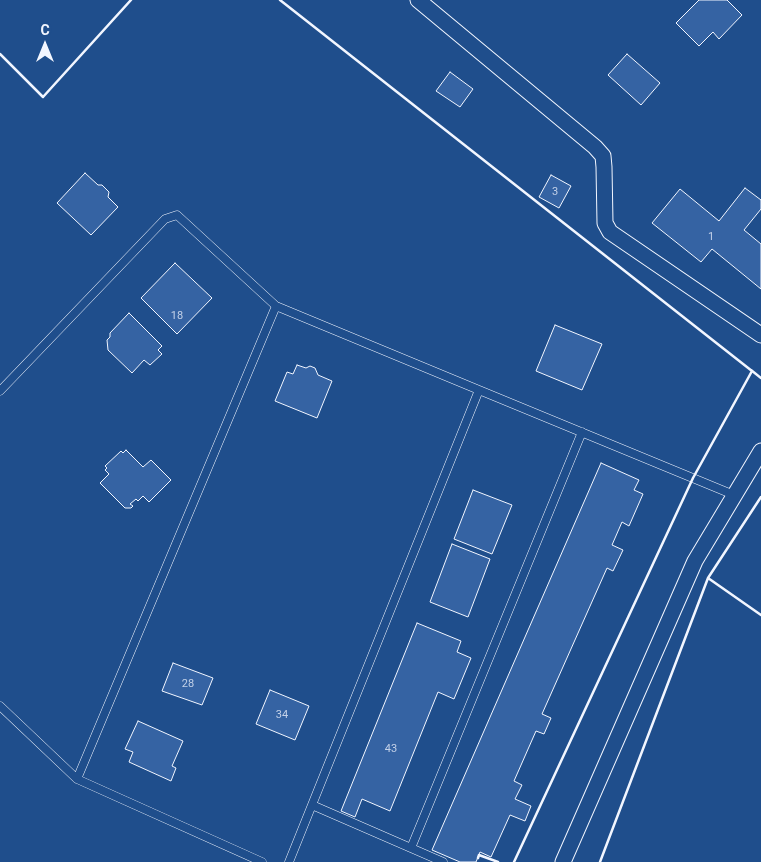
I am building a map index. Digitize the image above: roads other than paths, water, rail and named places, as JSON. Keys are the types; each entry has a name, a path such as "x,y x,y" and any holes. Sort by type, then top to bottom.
{"street":[{"path":"418,0 596,147 603,156 604,162 605,223 610,232 761,335"},
{"path":"563,862 695,561 761,450"}],"lane":[{"path":"0,391 164,219 177,214 276,306 734,495"},
{"path":"77,779 276,306"},
{"path":"289,862 479,390"},
{"path":"411,848 582,432"},
{"path":"0,706 77,779 262,862"},
{"path":"312,805 443,862"}]}
